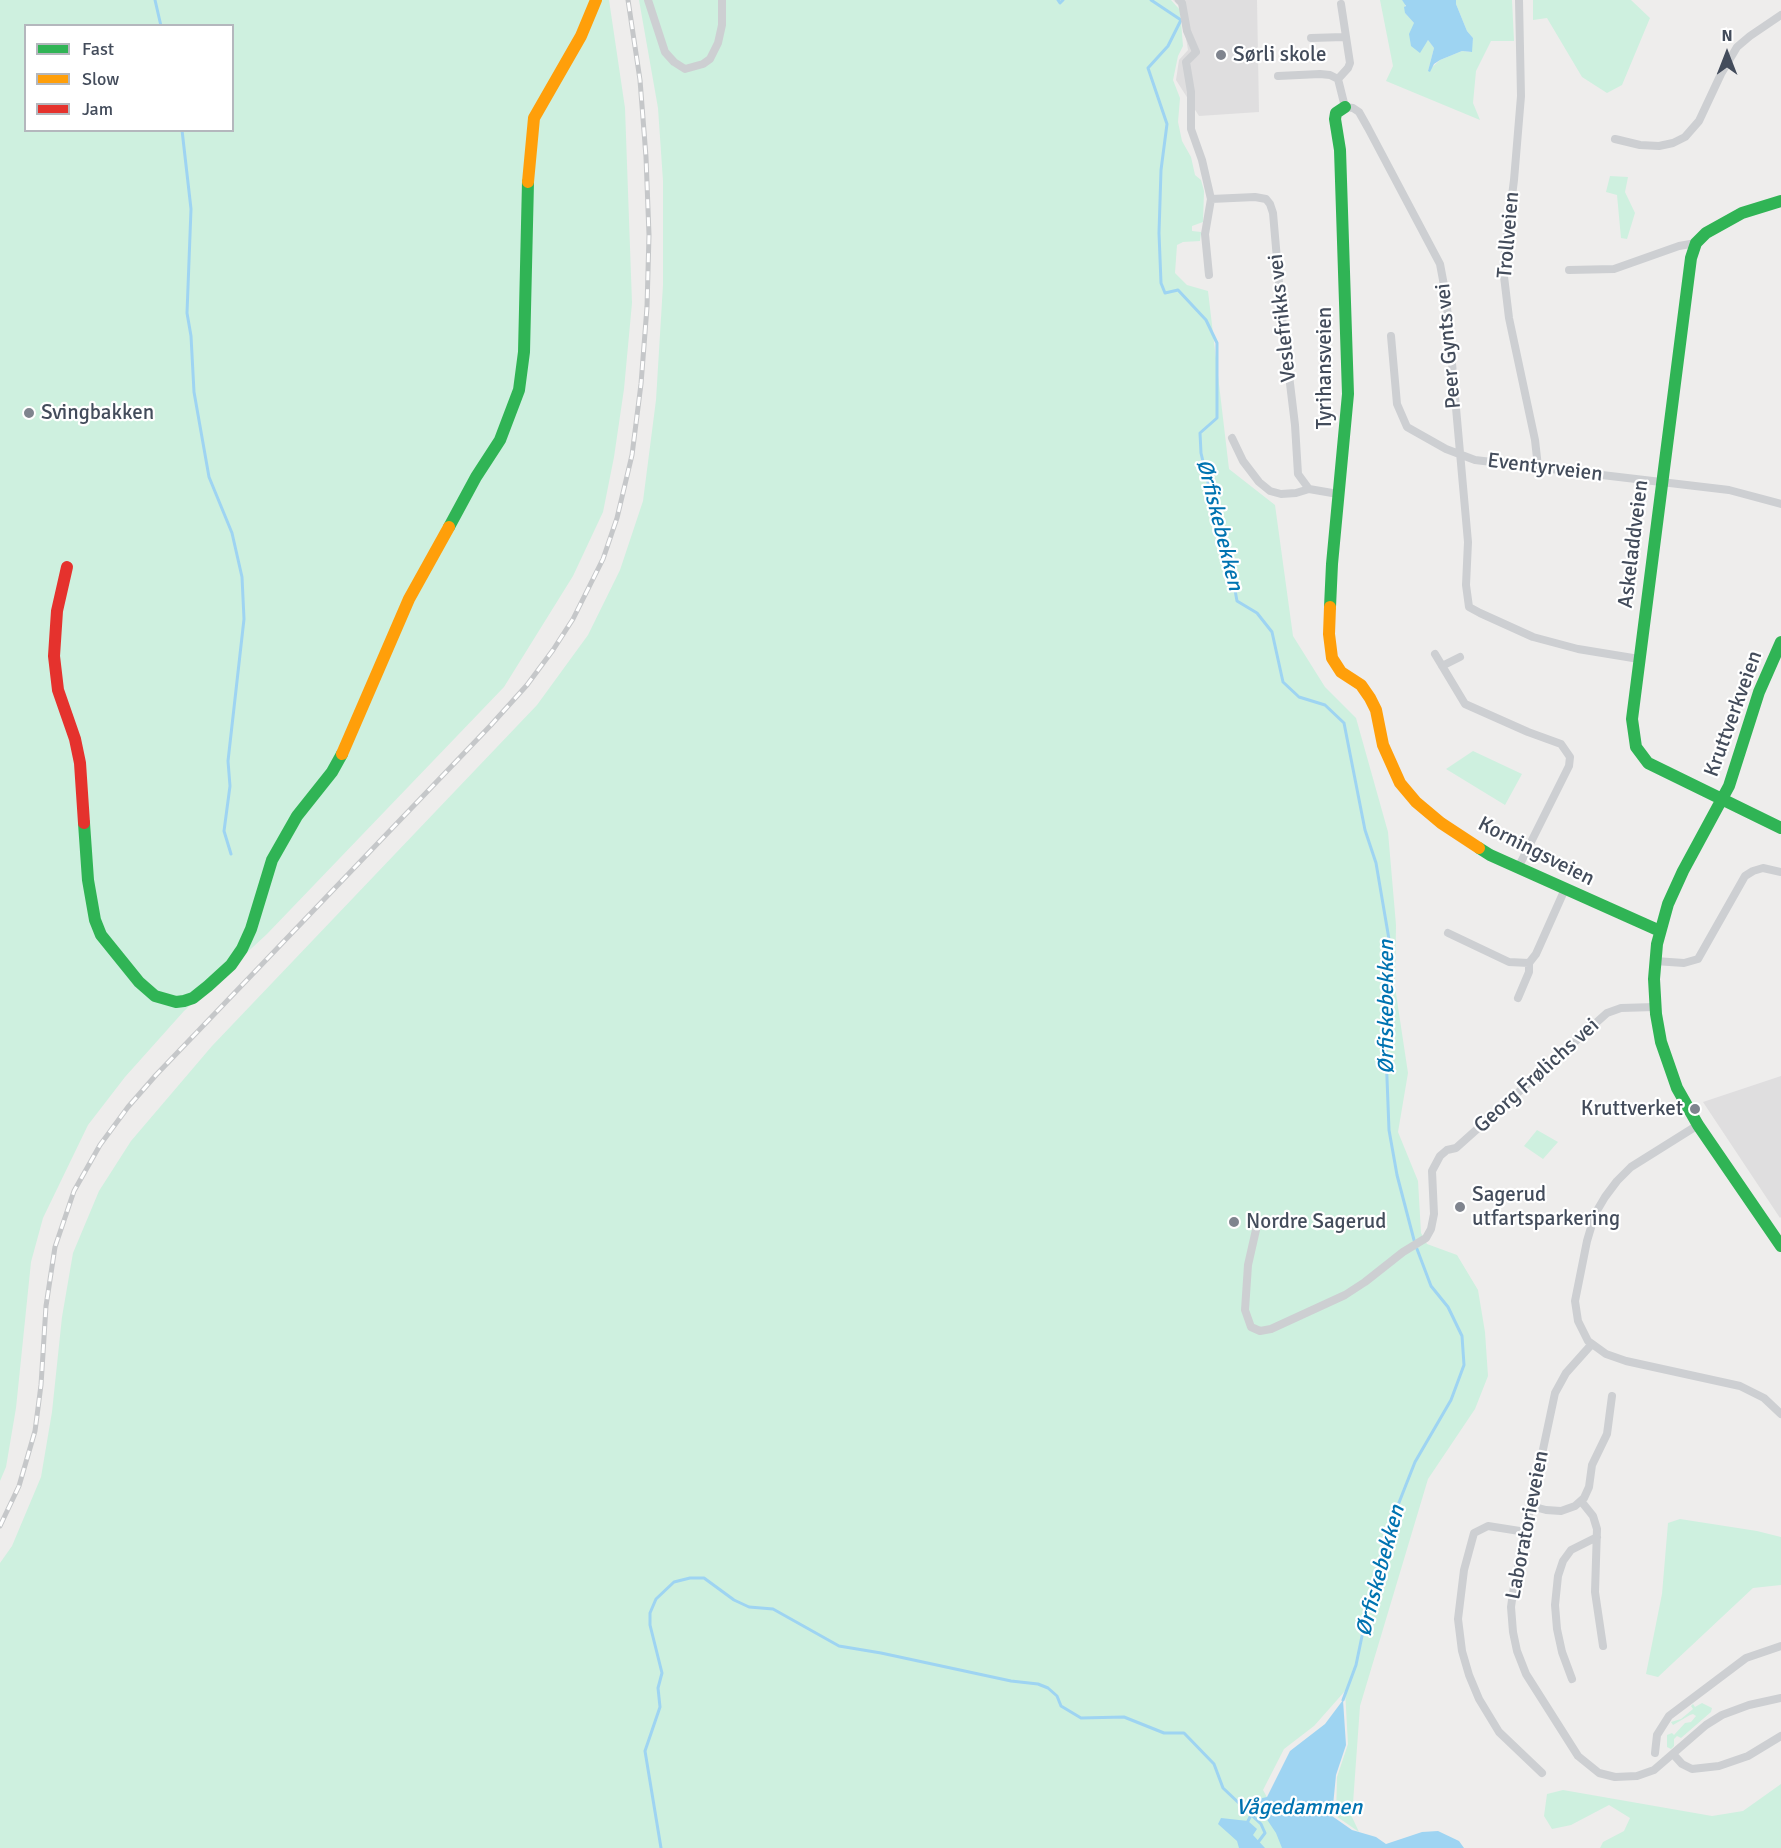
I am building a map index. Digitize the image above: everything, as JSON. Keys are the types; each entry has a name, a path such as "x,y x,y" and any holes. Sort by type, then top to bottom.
{"street":[{"path":"67,567 57,611 54,656 58,690 75,738 80,764 88,880 95,920 101,935 139,982 155,996 176,1002 193,998 231,965 242,949 251,929 272,860 297,816 332,772 344,751 409,599 476,477 500,440 513,410 519,390 524,352 526,201 534,118 580,36 596,0"},
{"path":"648,0 665,52 685,69 703,64 710,59 718,43 722,25 722,0"},
{"path":"1179,0 1182,3 1187,31 1196,52 1185,63 1191,92 1191,129 1202,160 1211,199 1205,234 1209,275"},
{"name":"Trollveien","path":"1519,0 1521,96 1503,268 1508,309 1535,440 1538,467"},
{"path":"1338,79 1350,63 1344,37 1341,4"},
{"path":"1615,139 1640,145 1659,146 1685,137 1699,120 1737,47 1757,30 1781,15"},
{"path":"1311,38 1344,37"},
{"path":"1278,76 1330,75 1338,79 1345,107"},
{"name":"Peer Gynts vei","path":"1345,107 1359,112 1440,264 1446,296 1458,454 1468,542 1466,585 1470,607 1533,637 1578,649 1639,659"},
{"name":"Tyrihansveien","path":"1329,634 1332,564 1348,394 1340,150 1335,119 1336,114 1345,107"},
{"name":"Veslefrikks vei","path":"1211,199 1254,197 1266,200 1270,204 1273,213 1282,317 1295,424 1296,464 1298,474 1309,489"},
{"path":"1569,270 1614,269 1679,246 1696,243 1706,233 1729,220 1762,206 1781,201"},
{"name":"Askeladdveien","path":"1696,243 1689,272 1632,719 1634,741 1638,753 1656,768 1723,800"},
{"name":"Eventyrveien","path":"1391,336 1397,404 1407,427 1458,454 1475,460 1738,492 1781,504"},
{"path":"1232,438 1243,461 1259,482 1270,491 1281,494 1309,489 1338,494"},
{"name":"Korningsveien","path":"1329,634 1332,658 1341,672 1360,685 1376,710 1386,755 1400,783 1416,802 1441,823 1490,855 1660,931"},
{"name":"Kruttverkveien","path":"1781,642 1759,692 1738,761 1723,800 1677,882 1660,931 1655,961 1656,1006 1661,1042 1684,1102 1781,1246"},
{"path":"1435,654 1465,704 1527,732 1561,744 1570,757 1569,766 1518,868"},
{"path":"1442,666 1460,657"},
{"path":"1723,800 1781,828"},
{"path":"1655,961 1684,963 1698,958 1745,876 1763,868 1781,872"},
{"path":"1518,998 1529,972 1529,963 1536,954 1565,890"},
{"path":"1448,933 1509,962 1529,963"},
{"name":"Georg Frølichs vei","path":"1258,1221 1248,1265 1245,1310 1251,1327 1260,1331 1271,1329 1345,1295 1426,1238 1434,1219 1431,1176 1433,1167 1444,1152 1456,1148 1608,1012 1621,1008 1656,1006"},
{"path":"1698,1125 1624,1174 1611,1188 1595,1214 1575,1301 1578,1321 1584,1336 1591,1345 1606,1354 1740,1386 1764,1398 1781,1414"},
{"name":"Laboratorieveien","path":"1591,1345 1566,1373 1555,1393 1512,1596 1511,1616 1514,1640 1526,1674 1578,1756 1591,1768 1615,1777 1629,1777 1645,1773 1662,1764 1706,1725 1722,1715 1749,1705 1781,1698"},
{"path":"1532,1506 1561,1511 1570,1509 1581,1501 1588,1491 1592,1465 1607,1434 1612,1396"},
{"path":"1581,1501 1593,1516 1596,1525 1595,1592 1603,1646"},
{"path":"1526,1532 1488,1526 1474,1533 1462,1581 1458,1619 1462,1651 1479,1699 1499,1732 1542,1773"},
{"path":"1572,1679 1562,1652 1557,1629 1558,1575 1563,1561 1571,1550 1597,1537"},
{"path":"1655,1752 1657,1735 1669,1716 1746,1658 1781,1646"},
{"path":"1673,1754 1682,1764 1692,1769 1719,1766 1748,1755 1781,1736"}],"shaded area":[{"name":"Sørli skole","path":"1173,0 1257,0 1259,112 1199,116 1176,80 1179,60 1188,50 1181,8"},
{"path":"1781,1076 1781,1217 1780,1218 1703,1102"}],"green space":[{"path":"0,0 609,0 625,108 632,303 624,389 603,512 573,576 504,687 267,934 184,1011 125,1077 88,1125 43,1218 31,1262 16,1408 6,1467 0,1481"},
{"path":"639,0 1171,0 1180,10 1183,46 1178,56 1173,80 1180,98 1178,122 1182,141 1204,191 1203,222 1192,226 1192,231 1201,232 1200,241 1183,242 1177,245 1175,273 1187,285 1208,291 1229,469 1275,505 1293,636 1325,687 1356,718 1388,832 1396,925 1395,987 1408,1073 1398,1132 1418,1181 1421,1233 1427,1244 1457,1255 1478,1290 1485,1332 1488,1376 1475,1409 1428,1479 1360,1706 1352,1817 1359,1832 1336,1816 1337,1777 1348,1744 1345,1691 1314,1726 1284,1749 1263,1790 1295,1848 0,1848 0,1563 12,1546 41,1477 52,1412 62,1317 73,1253 99,1191 131,1141 212,1046 537,705 588,635 620,570 643,501 656,400 663,285 663,181 658,108"},
{"path":"1380,0 1402,0 1405,3 1405,13 1414,23 1422,47 1428,40 1434,48 1428,71 1440,60 1462,51 1471,52 1473,38 1467,31 1456,0 1512,0 1514,41 1491,41 1476,71 1473,103 1480,120 1386,81 1393,66"},
{"path":"1533,0 1631,0 1650,18 1622,85 1607,93 1582,77 1547,18 1533,20"},
{"path":"1610,176 1628,177 1625,192 1635,213 1627,239 1621,238 1617,195 1606,192"},
{"path":"1473,751 1522,774 1505,805 1446,769"},
{"path":"1537,1130 1558,1142 1543,1159 1524,1146"},
{"path":"1680,1519 1781,1537 1781,1585 1753,1588 1658,1677 1646,1674 1662,1594 1668,1523"},
{"path":"1702,1703 1712,1708 1711,1712 1681,1738 1677,1736 1671,1749 1667,1747 1667,1735 1672,1733 1674,1735 1685,1723 1691,1722 1696,1716 1690,1715 1673,1725 1671,1722 1681,1719 1693,1709 1691,1706 1693,1704 1695,1707"},
{"path":"1781,1784 1781,1848 1600,1848 1603,1842 1624,1831 1630,1818 1609,1805 1571,1825 1552,1829 1544,1816 1547,1794 1563,1790 1712,1816 1743,1811"}],"water":[{"path":"1402,0 1456,0 1467,31 1473,38 1472,52 1462,51 1440,60 1434,64 1430,72 1428,71 1434,48 1428,40 1420,53 1411,46 1409,34 1414,23 1405,13 1404,7 1406,6"},
{"name":"Vågedammen","path":"1343,1700 1346,1745 1336,1775 1332,1816 1352,1830 1376,1837 1386,1844 1422,1832 1438,1831 1459,1841 1464,1848 1282,1848 1276,1833 1264,1815 1253,1811 1251,1804 1254,1800 1267,1797 1290,1751 1325,1724"},
{"name":"Vågedammen","path":"1221,1818 1248,1821 1257,1829 1253,1835 1265,1848 1239,1848 1237,1841 1218,1824"}],"waterway":[{"path":"155,0 161,24"},
{"name":"Ørfiskebekken","path":"1058,0 1060,3 1063,0"},
{"name":"Ørfiskebekken","path":"1151,0 1181,20 1168,46 1148,68 1167,124 1161,170 1159,233 1161,283 1165,293 1178,290 1206,320 1217,343 1217,418 1200,433 1201,453 1231,568 1237,601 1257,613 1272,632 1283,682 1299,697 1325,705 1344,723 1365,830 1376,863 1391,951 1384,1001 1389,1130 1397,1175 1414,1240"},
{"path":"182,132 191,209 187,313 191,336 194,392 209,477 232,533 242,577 244,619 228,761 230,786 224,831 231,854"},
{"name":"Ørfiskebekken","path":"1343,1700 1356,1665 1385,1538 1415,1462 1451,1400 1464,1365 1462,1336 1448,1307 1431,1286 1417,1249"},
{"path":"661,1848 645,1751 660,1707 658,1688 662,1673 650,1625 650,1613 656,1599 674,1582 690,1578 704,1578 734,1600 749,1607 773,1609 839,1646 1011,1681 1038,1684 1048,1688 1057,1696 1061,1706 1081,1718 1124,1717 1164,1733 1184,1733 1214,1764 1223,1788 1261,1824 1265,1833 1259,1841"},
{"path":"1248,1821 1251,1815"}],"railway":[{"path":"0,1526 19,1486 35,1431 41,1385 46,1306 55,1247 74,1191 100,1145 128,1107 156,1075 527,685 573,619 603,559 617,518 632,455 647,307 649,235 646,157 640,80 628,0"}],"traffic: fast":[{"path":"1330,607 1348,394 1340,150 1335,119 1336,113 1345,107"},
{"path":"449,527 476,477 500,440 519,390 524,352 528,182"},
{"path":"1781,201 1742,213 1706,233 1696,243 1691,258 1632,719 1636,747 1648,763 1781,828"},
{"path":"1781,642 1759,692 1729,786 1683,871 1668,904 1657,944 1654,979 1656,1014 1661,1042 1677,1088 1698,1125 1781,1246"},
{"path":"84,823 88,880 95,920 101,935 139,982 155,996 176,1002 184,1001 193,998 208,986 231,965 242,949 251,929 272,860 297,816 332,772 342,754"},
{"path":"1479,848 1660,931"}],"traffic: slow":[{"path":"528,182 534,118 581,36 596,0"},
{"path":"342,754 409,599 449,527"},
{"path":"1330,607 1329,634 1332,658 1341,672 1361,685 1370,698 1376,710 1383,745 1400,783 1416,802 1441,823 1479,848"}],"traffic: jam":[{"path":"67,567 57,611 54,656 58,690 75,739 80,763 84,823"}],"place":[{"name":"Sørli skole","path":"1221,55"},
{"name":"Svingbakken","path":"29,413"},
{"name":"Kruttverket","path":"1695,1109"},
{"name":"Sagerud utfartsparkering","path":"1460,1207"},
{"name":"Nordre Sagerud","path":"1234,1222"}]}
